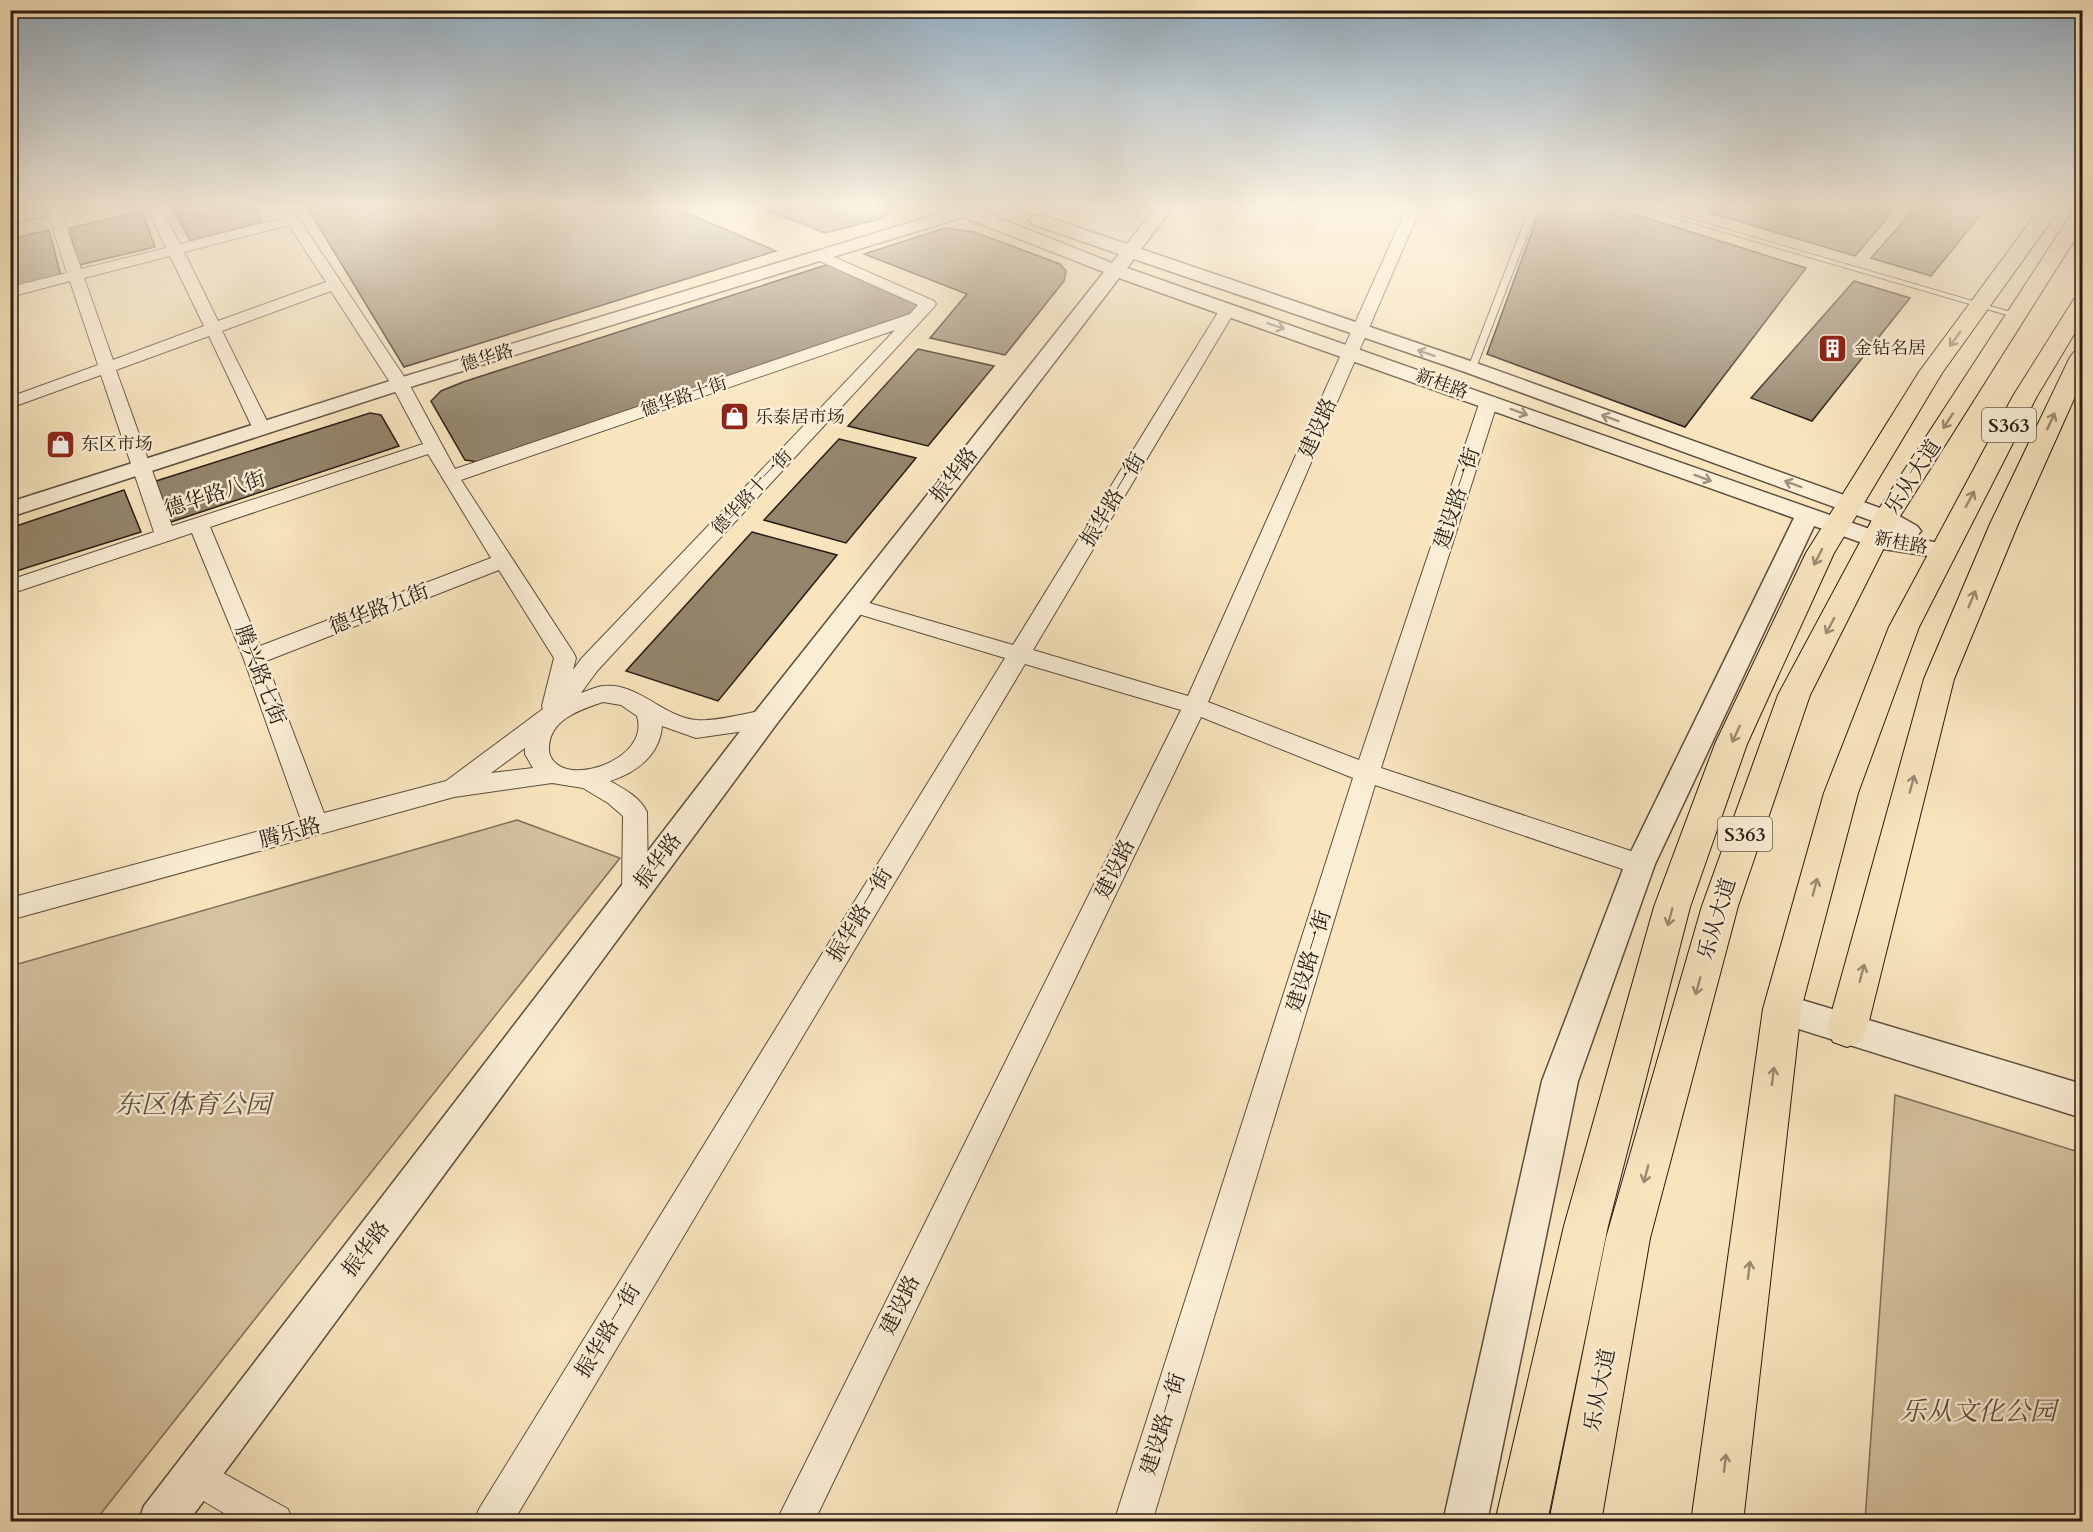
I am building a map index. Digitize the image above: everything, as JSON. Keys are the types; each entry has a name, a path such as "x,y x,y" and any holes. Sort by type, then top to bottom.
{"main road":[{"path":"1521,1521 1586,1226 1672,907 1731,744 1820,553 1832,515 1998,278"},
{"name":"乐从大道","path":"1575,1521 1628,1238 1719,906 1794,695 1881,529 2040,278"},
{"name":"S363","path":"1718,1521 1782,1009 1841,793 1904,627 1942,550 2025,396 2081,310"},
{"path":"1847,1029 1940,679 2004,525 2082,357"}],"street":[{"path":"10,292 62,278"},
{"path":"76,278 165,536"},
{"path":"189,278 262,429"},
{"path":"330,278 400,384 450,477 566,658 550,717"},
{"name":"德华路","path":"10,510 400,384 746,278"},
{"path":"871,278 928,304 917,316"},
{"name":"振华路","path":"160,1521 852,605 1109,278"},
{"name":"新桂路","path":"1159,278 1228,309 1472,368 1832,515"},
{"name":"新桂路","path":"1171,278 1355,340 1489,401 1942,550"},
{"name":"建设路","path":"794,1521 1195,706 1382,278"},
{"path":"10,403 334,284"},
{"name":"振华路一街","path":"492,1521 1228,309"},
{"name":"德华路十街","path":"450,477 917,316"},
{"name":"德华路十一街","path":"550,717 589,665 917,316"},
{"name":"建设路一街","path":"1133,1521 1367,773 1489,401"},
{"name":"德华路八街","path":"10,588 434,446"},
{"path":"1465,1521 1560,1081 1640,864 1832,515"},
{"name":"腾兴路七街","path":"199,525 254,657 316,826"},
{"name":"德华路九街","path":"254,657 504,561"},
{"path":"852,605 1195,706 1367,773 1640,864"},
{"path":"647,712 651,725 648,740 639,754 624,766 587,779 569,779 553,774 542,767 536,755 537,736 550,717 566,705 603,694 629,699 647,712 696,729 765,719"},
{"name":"腾乐路","path":"10,909 454,788 550,717"},
{"path":"454,788 553,774"},
{"path":"587,779 617,796 635,812 635,891"},
{"path":"1782,1009 2082,1101"},
{"path":"196,1476 275,1521"}],"lane":[{"path":"1472,368 1506,278"},
{"path":"1890,278 2017,315"}],"green space":[{"name":"东区体育公园","path":"517,820 620,858 95,1521 11,1521 11,966"},
{"name":"乐从文化公园","path":"1895,1095 2082,1153 2082,1521 1865,1521"}],"building":[{"path":"10,278 50,278 10,288"},
{"path":"350,278 688,278 404,367"},
{"path":"784,278 862,278 919,303 916,309 907,316 479,462 465,460 431,401 441,391"},
{"path":"927,278 1065,278 1005,355 930,338 967,294"},
{"path":"1515,278 1798,278 1685,427 1487,354"},
{"name":"金钻名居","path":"1854,281 1910,298 1812,421 1751,398"},
{"path":"918,349 994,366 928,446 848,426"},
{"path":"370,413 381,415 399,446 171,522 156,481"},
{"path":"839,439 916,458 846,543 764,520"},
{"path":"124,490 141,532 10,573 10,528"},
{"path":"752,532 837,555 718,701 626,671"}],"place":[{"name":"金钻名居","path":"1833,348"},
{"name":"乐泰居市场","path":"734,417"},
{"name":"东区市场","path":"60,444"}]}
